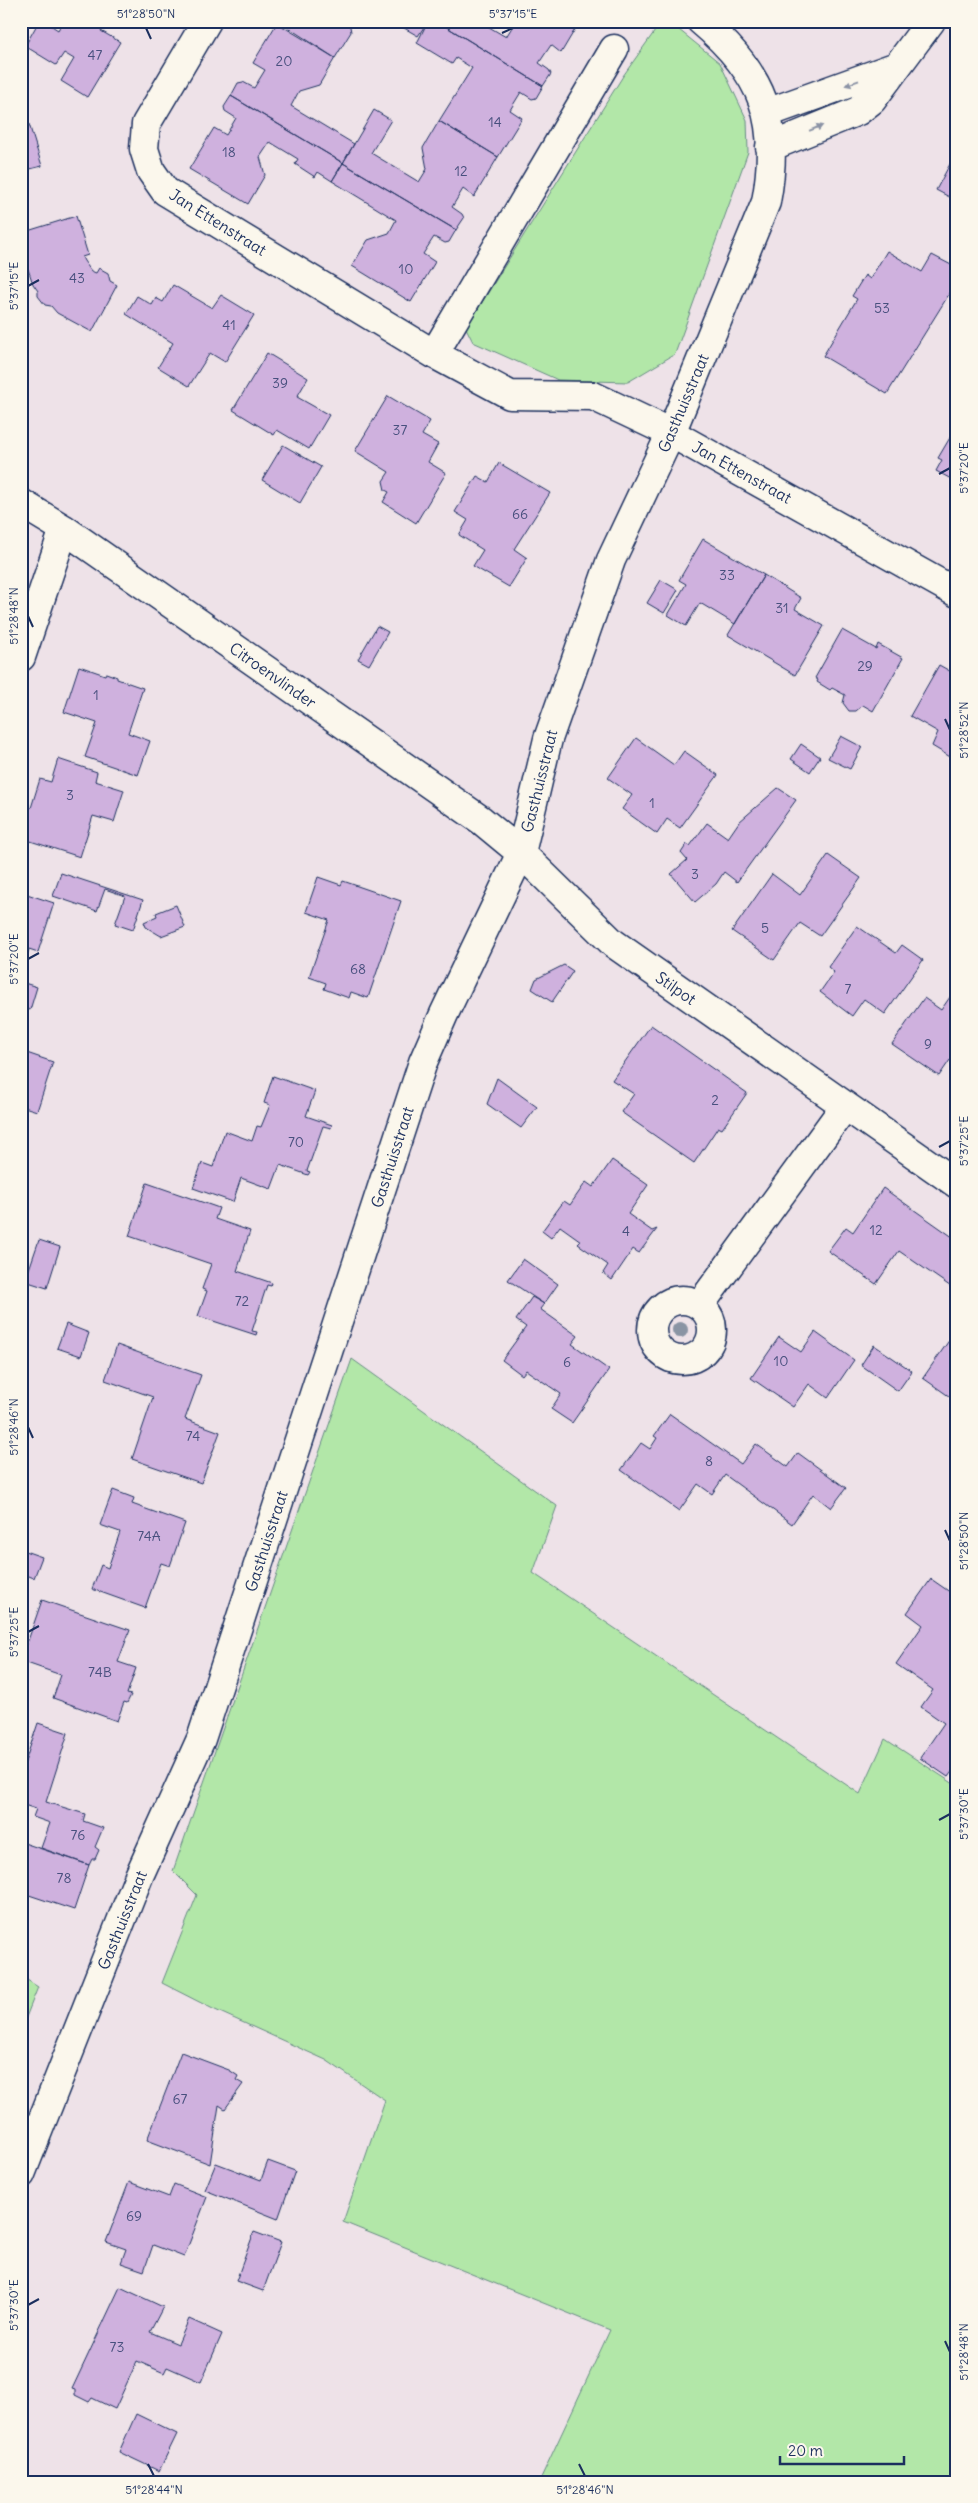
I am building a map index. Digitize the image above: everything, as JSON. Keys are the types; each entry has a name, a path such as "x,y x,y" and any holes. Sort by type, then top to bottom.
{"street":[{"name":"Jan Ettenstraat","path":"207,21 146,124 144,149 151,171 165,191 434,354 510,395 593,396 671,433 957,593"},
{"name":"Gasthuisstraat","path":"21,2174 139,1876 201,1739 423,1062 448,1005 521,853 548,739 611,560 671,433 766,202 772,168 767,113 757,84 737,55 701,21"},
{"path":"770,147 858,111 872,100 931,21"},
{"path":"434,354 614,49"},
{"path":"767,113 897,66"},
{"name":"Citroenvlinder","path":"21,503 64,529 481,820 521,853"},
{"path":"21,657 64,529"},
{"name":"Stilpot","path":"521,853 613,943 957,1184"},
{"path":"700,1305 845,1106"}],"green space":[{"path":"662,21 668,21 720,63 747,120 748,152 675,354 628,382 558,380 473,342 466,328 623,76"},
{"path":"352,1359 557,1506 533,1573 860,1794 885,1739 957,1786 957,2482 539,2482 610,2330 343,2222 385,2100 326,2060 213,2009 162,1983 197,1895 173,1871"},
{"path":"21,1976 38,1987 21,2030"}],"building":[{"path":"39,21 44,21 58,30 63,21 107,21 101,31 120,42 87,97 61,81 74,59 64,53 56,65 25,46"},
{"path":"278,21 349,21 351,32 335,58"},
{"path":"392,21 428,21 418,36"},
{"path":"428,21 437,21 543,86 536,98 532,99 521,92 510,110 522,118 498,157 439,121 472,68 456,58 452,64 417,43"},
{"path":"437,21 479,21 506,37 514,24 513,21 580,21 561,53 551,45 539,63 549,70 551,74 543,86"},
{"path":"277,23 335,58 319,85 299,91 291,106 354,144 343,163 231,96 238,83 243,82 254,88 265,70 253,63"},
{"path":"231,96 343,163 332,181 318,172 315,177 295,164 298,159 270,142 260,157 265,175 248,204 189,169 214,128 226,135 236,118 225,111 224,107"},
{"path":"374,110 391,120 371,153 419,182 427,169 423,148 439,121 498,157 474,197 463,189 452,207 462,214 464,218 456,230 343,163"},
{"path":"29,124 42,166 26,170 29,176 21,178 21,127"},
{"path":"957,151 957,201 936,190"},
{"path":"343,163 456,230 449,242 445,243 434,237 423,254 435,262 411,302 352,266 368,240 389,233 396,220 332,181"},
{"path":"76,216 88,255 82,257 84,261 91,271 96,273 99,268 108,273 110,281 117,285 92,332 57,313 51,306 45,305 38,296 38,291 33,284 28,269 22,268 21,271 21,233"},
{"path":"887,251 922,272 932,255 957,268 957,295 951,291 887,394 823,356 857,299 852,296 865,275 870,279"},
{"path":"173,285 212,308 221,295 254,315 225,362 210,353 189,386 158,367 173,343 126,314 137,296 152,305 156,298 163,302"},
{"path":"267,353 308,378 297,397 329,415 309,449 277,430 274,435 233,410"},
{"path":"388,396 430,421 422,435 438,444 428,462 446,473 416,523 383,502 389,492 385,490 383,481 389,472 355,451"},
{"path":"957,432 957,482 936,471 942,460 938,458 951,436 954,437"},
{"path":"283,445 321,467 300,503 262,480"},
{"path":"499,463 550,493 514,549 527,558 509,587 473,566 483,550 459,535 468,520 455,512 477,476 488,482"},
{"path":"703,539 764,575 735,624 700,603 686,626 668,615 686,584 679,580"},
{"path":"764,575 801,598 795,609 824,626 795,675 728,635"},
{"path":"661,580 678,590 664,613 647,603"},
{"path":"377,626 388,632 369,665 358,659"},
{"path":"842,630 876,649 878,644 903,658 873,711 863,705 856,711 849,711 843,703 845,695 832,688 830,690 817,682 818,680 815,678"},
{"path":"939,665 957,675 957,751 952,758 932,746 938,732 910,716"},
{"path":"79,666 105,675 106,673 143,688 128,733 150,741 138,775 85,757 97,723 64,712"},
{"path":"841,736 862,747 850,769 828,758"},
{"path":"636,738 674,765 684,751 718,775 680,828 667,819 657,834 622,809 632,795 608,778"},
{"path":"801,744 820,757 810,772 791,759"},
{"path":"58,759 97,772 95,781 124,790 114,822 93,816 80,857 21,838 24,830 21,829 21,817 25,806 31,808 40,779 51,782"},
{"path":"778,788 796,800 737,882 724,872 716,884 695,902 671,874 687,860 681,853 687,844 690,846 707,823 728,838 739,822"},
{"path":"828,855 861,878 820,936 800,923 774,960 732,931 772,874 800,895"},
{"path":"61,873 143,900 133,930 115,924 125,896 105,889 97,911 53,896"},
{"path":"318,877 341,885 343,881 401,901 368,998 351,992 349,998 324,989 326,983 309,977 329,920 306,912"},
{"path":"21,892 54,903 38,952 29,949 22,973"},
{"path":"176,905 185,927 161,936 146,927 144,922 157,916 156,913"},
{"path":"857,926 896,953 902,945 923,960 885,1014 864,999 852,1016 820,992 834,972 828,967"},
{"path":"564,965 573,971 552,1002 532,989 536,979"},
{"path":"21,982 37,987 30,1010 21,1007"},
{"path":"957,987 957,1065 950,1060 939,1076 892,1044 924,998 941,1010"},
{"path":"651,1025 747,1093 722,1129 718,1127 694,1163 621,1112 634,1094 612,1080"},
{"path":"21,1051 53,1062 37,1111 21,1106"},
{"path":"273,1076 315,1091 306,1116 332,1125 331,1128 323,1126 307,1171 310,1172 308,1175 280,1165 271,1189 241,1178 233,1202 193,1188 202,1163 213,1167 225,1131 252,1141 257,1126 261,1127 270,1105 264,1103"},
{"path":"497,1078 537,1107 521,1128 487,1104"},
{"path":"612,1160 648,1185 628,1214 652,1231 657,1229 639,1253 633,1249 612,1280 603,1273 608,1265 578,1244 581,1241 560,1226 551,1238 542,1231 564,1201 570,1205 586,1182 593,1187"},
{"path":"147,1183 219,1208 215,1219 250,1231 237,1271 272,1283 271,1286 267,1285 252,1331 257,1332 256,1335 198,1316 207,1291 202,1289 211,1264 129,1236"},
{"path":"883,1188 957,1240 957,1291 899,1251 876,1284 828,1251 846,1227 853,1232"},
{"path":"39,1240 60,1247 47,1288 25,1281"},
{"path":"523,1259 558,1284 544,1304 508,1280"},
{"path":"532,1297 544,1304 540,1309 578,1336 572,1344 609,1370 572,1423 551,1409 561,1394 526,1370 522,1375 502,1360 526,1327 516,1320"},
{"path":"66,1324 89,1333 81,1356 57,1348"},
{"path":"957,1329 957,1394 953,1399 923,1378"},
{"path":"815,1332 854,1360 828,1398 809,1384 793,1407 751,1378 779,1337 801,1352"},
{"path":"117,1345 201,1375 185,1419 220,1432 201,1483 132,1459 153,1397 105,1380"},
{"path":"874,1345 912,1371 898,1391 861,1365"},
{"path":"670,1414 741,1464 756,1444 788,1467 798,1453 846,1488 831,1508 813,1494 792,1524 725,1475 712,1494 698,1484 679,1511 621,1470 641,1443 650,1449 657,1438 654,1436"},
{"path":"113,1490 134,1498 132,1504 185,1523 170,1566 161,1563 145,1608 92,1589 101,1565 108,1568 120,1532 100,1525"},
{"path":"22,1550 42,1557 34,1578 21,1573"},
{"path":"931,1579 957,1597 957,1765 948,1777 920,1758 944,1723 921,1707 933,1690 896,1664 923,1625 907,1613"},
{"path":"42,1600 130,1630 118,1662 136,1668 127,1694 131,1695 127,1703 124,1702 117,1721 53,1698 61,1675 21,1661"},
{"path":"38,1723 68,1733 46,1802 85,1814 83,1821 103,1828 95,1847 99,1850 95,1859 92,1859 89,1865 41,1848 50,1823 33,1817 36,1809 21,1804 24,1796 21,1795 21,1774"},
{"path":"21,1842 89,1865 74,1910 29,1895 21,1917"},
{"path":"181,2052 229,2070 238,2076 236,2080 243,2084 225,2109 219,2105 210,2164 147,2140"},
{"path":"268,2161 295,2171 278,2219 205,2190 216,2163 261,2180"},
{"path":"129,2182 169,2197 174,2184 207,2197 184,2257 153,2245 144,2271 121,2263 126,2249 106,2242"},
{"path":"254,2232 281,2242 263,2291 236,2281"},
{"path":"120,2287 163,2307 150,2332 178,2344 189,2319 222,2334 201,2382 167,2367 164,2373 137,2361 115,2409 92,2398 89,2402 75,2395 75,2390 72,2389"},
{"path":"136,2414 177,2434 159,2471 119,2452"}]}
